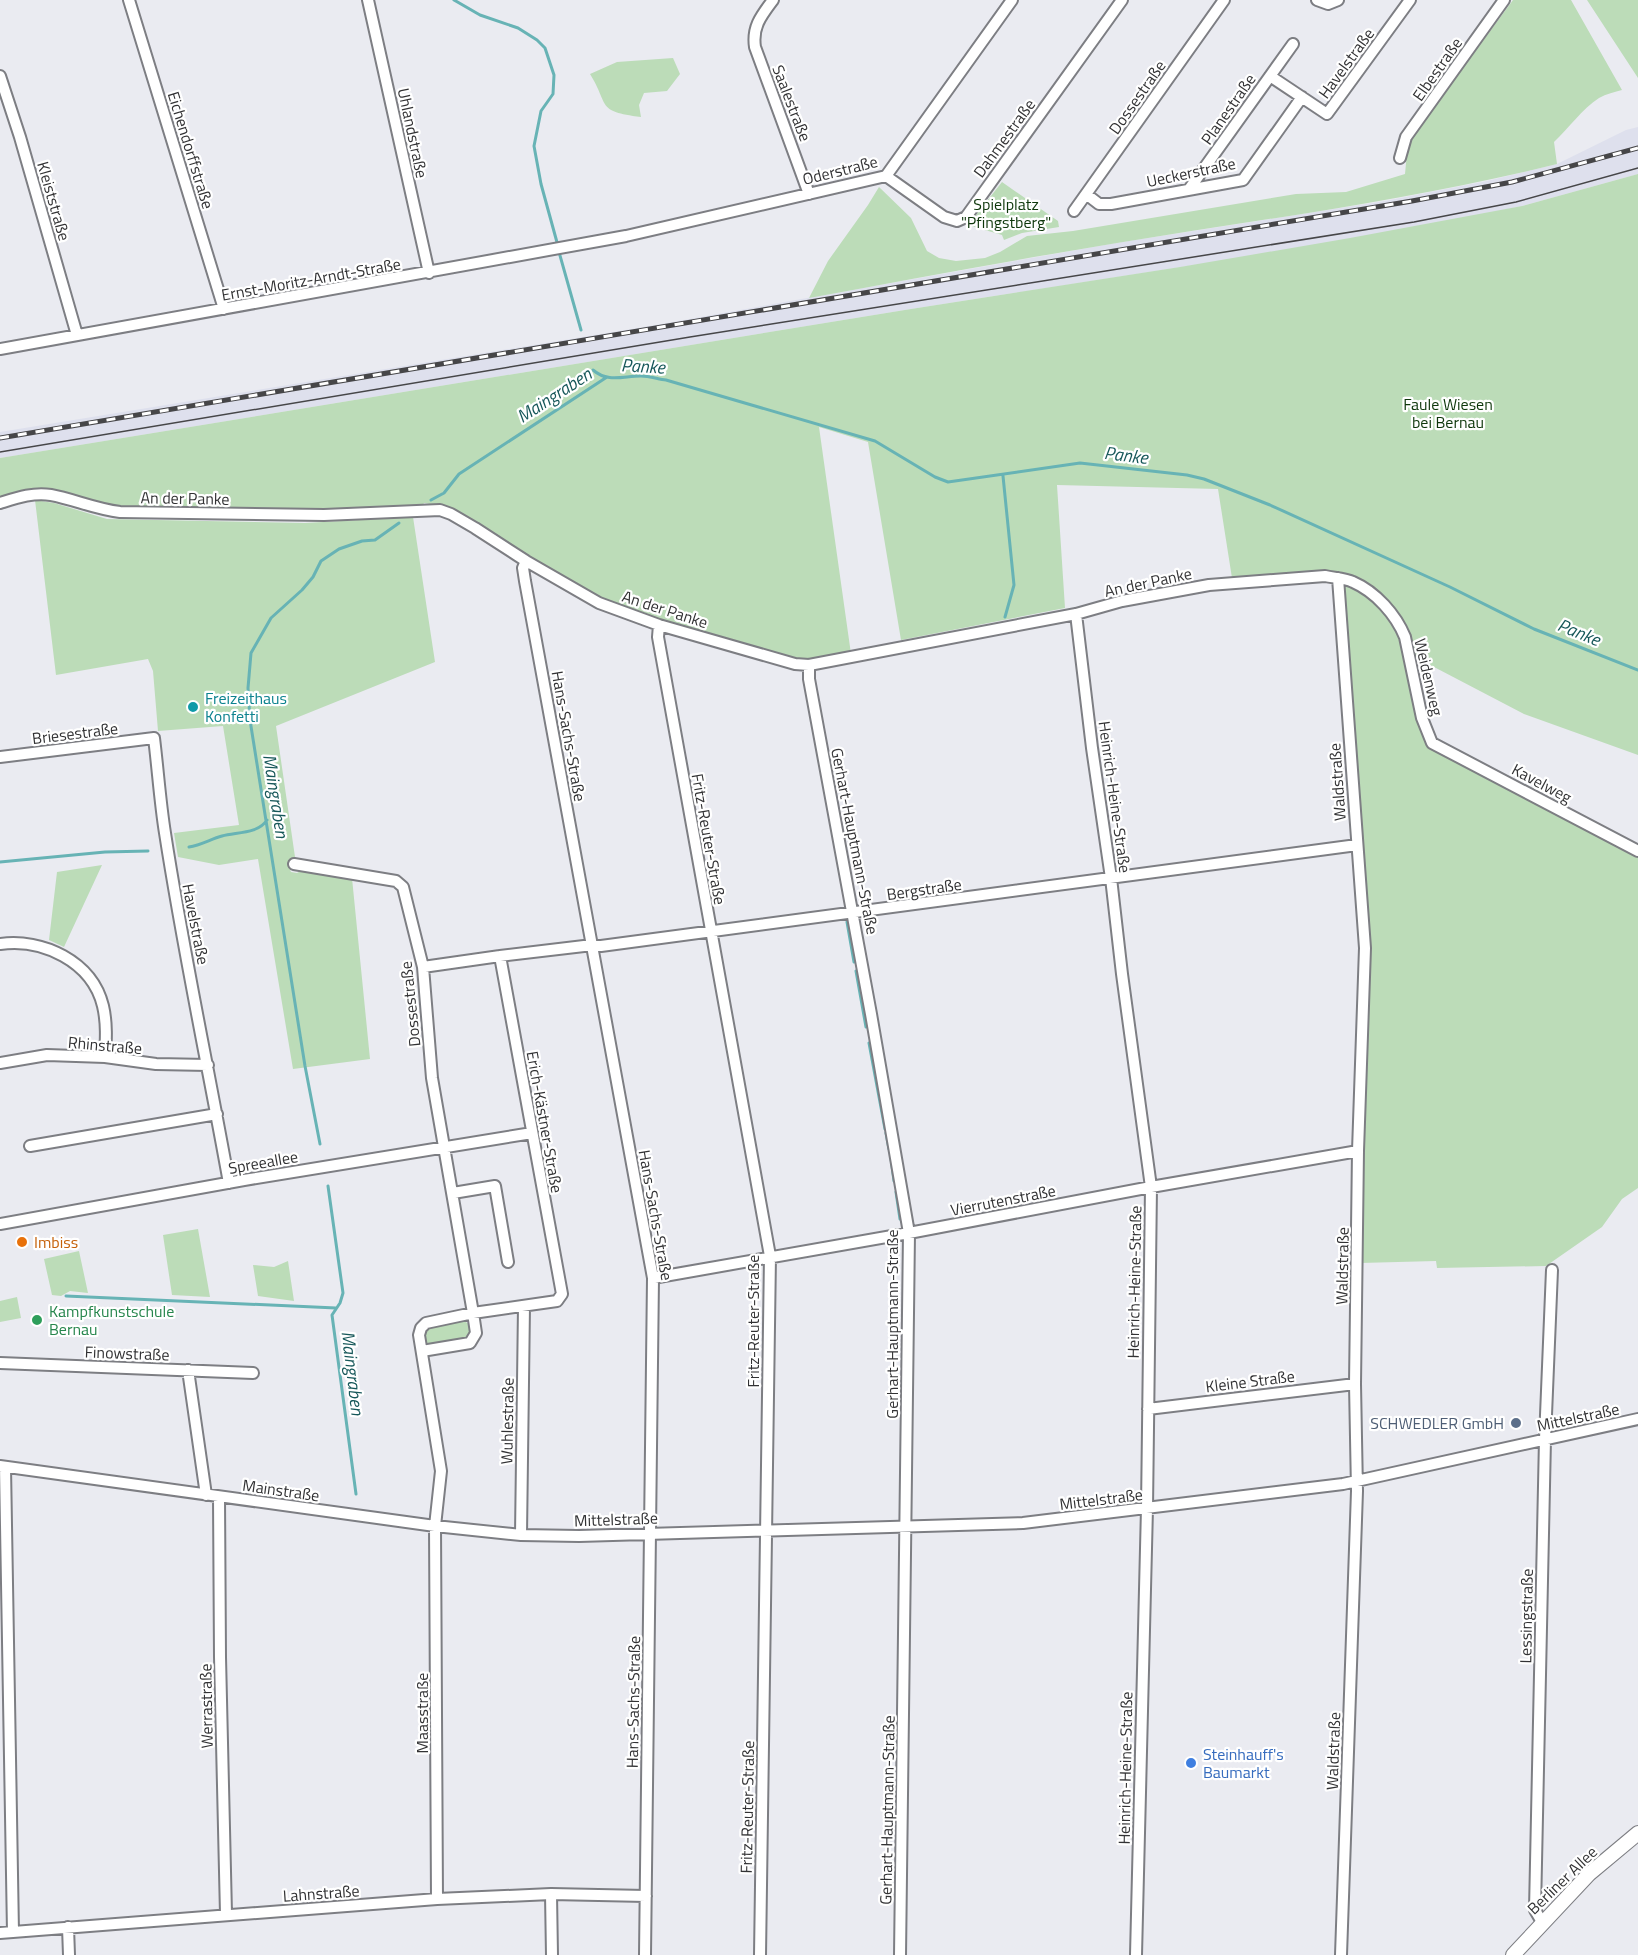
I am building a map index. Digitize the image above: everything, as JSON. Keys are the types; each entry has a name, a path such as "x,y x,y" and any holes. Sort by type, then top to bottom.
{"street":[{"name":"Eichendorffstraße","path":"129,0 224,309"},
{"name":"Uhlandstraße","path":"368,0 429,273"},
{"name":"Saalestraße","path":"773,0 753,34 754,47 809,194"},
{"name":"Oderstraße","path":"626,236 886,176 1012,0"},
{"name":"Dahmestraße","path":"886,176 944,218 957,221 966,217 1122,0"},
{"name":"Dossestraße","path":"1074,211 1224,0"},
{"path":"1317,0 1328,4 1338,0"},
{"name":"Havelstraße","path":"1327,114 1410,0"},
{"name":"Elbestraße","path":"1400,158 1406,137 1504,0"},
{"name":"Planestraße","path":"1190,188 1293,44"},
{"name":"Kleiststraße","path":"0,76 77,334"},
{"name":"Planestraße","path":"1270,76 1327,114"},
{"name":"Ueckerstraße","path":"1086,195 1099,204 1111,204 1242,180 1302,97"},
{"name":"Ernst-Moritz-Arndt-Straße","path":"0,349 626,236"},
{"name":"An der Panke","path":"0,503 31,495 51,495 97,509 120,513 324,516 440,510 476,528 526,561 599,603 659,625 809,666 1076,614 1122,601 1209,585 1325,576 1338,578"},
{"name":"Hans-Sachs-Straße","path":"526,561 523,568 525,581 653,1278 645,1955"},
{"name":"Weidenweg","path":"1338,578 1353,582 1369,591 1400,625 1405,637 1422,718 1432,742"},
{"name":"Waldstraße","path":"1338,578 1365,948 1358,1150 1355,1384 1357,1481 1341,1955"},
{"name":"Heinrich-Heine-Straße","path":"1076,614 1093,759 1111,878 1151,1187 1147,1508 1136,1955"},
{"name":"Fritz-Reuter-Straße","path":"659,625 658,637 770,1256 760,1955"},
{"name":"Gerhart-Hauptmann-Straße","path":"809,666 809,679 886,1095 909,1233 900,1955"},
{"name":"Havelstraße","path":"154,738 174,889 228,1183"},
{"name":"Briesestraße","path":"0,758 154,738"},
{"name":"Kavelweg","path":"1432,742 1638,851"},
{"name":"Bergstraße","path":"423,967 852,913 1357,845"},
{"name":"Dossestraße","path":"294,864 396,881 403,887 423,967 432,1078 476,1333 470,1343 422,1351"},
{"path":"0,944 15,941 44,947 64,956 88,978 102,1003 106,1035 105,1057"},
{"name":"Erich-Kästner-Straße","path":"500,956 562,1294 557,1301 524,1306"},
{"name":"Rhinstraße","path":"0,1063 47,1055 105,1057 156,1064 208,1065"},
{"path":"30,1146 217,1114"},
{"name":"Spreeallee","path":"0,1224 444,1146 532,1133"},
{"name":"Vierrutenstraße","path":"653,1278 1358,1150"},
{"path":"453,1193 495,1186 508,1262"},
{"name":"Lessingstraße","path":"1542,1923 1535,1910 1545,1439 1552,1269"},
{"path":"435,1526 441,1470 419,1335 423,1326 430,1322 524,1306"},
{"name":"Wuhlestraße","path":"521,1535 524,1306"},
{"name":"Finowstraße","path":"0,1363 253,1373"},
{"path":"188,1370 206,1495"},
{"name":"Kleine Straße","path":"1148,1409 1355,1384"},
{"name":"Mittelstraße","path":"558,1537 1023,1523 1357,1481 1638,1419"},
{"path":"1,1462 14,1932"},
{"name":"Mainstraße","path":"1,1462 219,1497 435,1526 558,1537"},
{"name":"Werrastraße","path":"219,1497 226,1914"},
{"name":"Maasstraße","path":"435,1526 437,1899"},
{"name":"Berliner Allee","path":"1513,1955 1589,1875 1638,1833"},
{"path":"551,1894 552,1955"},
{"name":"Lahnstraße","path":"0,1933 437,1899 551,1894 646,1896"},
{"path":"68,1927 69,1955"}],"shaded area":[{"path":"1638,127 1638,174 1522,206 1422,227 0,458 0,432 656,325 1116,243 1385,201 1487,181 1557,164 1626,130"}],"green space":[{"path":"1513,0 1571,0 1622,90 1605,95 1593,102 1554,142 1557,164 1393,198 1078,249 809,298 828,261 879,187 911,218 927,251 939,258 956,261 985,258 1027,236 1073,231 1296,194 1346,192 1405,174 1408,142"},
{"path":"1587,0 1638,0 1638,78"},
{"path":"673,58 680,74 667,91 644,93 639,105 641,117 626,115 610,109 590,74 617,62"},
{"name":"Faule Wiesen bei Bernau","path":"1638,174 1638,755 1524,714 1413,656 1429,743 1638,854 1638,1188 1622,1199 1602,1227 1546,1266 1437,1268 1436,1261 1360,1263 1361,1150 1368,1056 1369,948 1344,576 1232,578 1218,489 1057,485 1065,608 901,640 868,442 819,427 851,654 819,661 802,660 656,621 603,600 435,505 424,503 422,506 361,511 124,509 60,493 0,501 0,458 1350,238 1522,206"},
{"name":"Spielplatz \"Pfingstberg\"","path":"1002,182 1058,221 1059,227 1022,233 1004,240 1002,235 968,225"},
{"path":"35,500 54,503 107,519 305,523 413,517 435,662 276,726 295,857 290,859 288,865 291,872 297,873 304,869 352,878 370,1059 293,1069 258,859 219,865 178,857 174,833 239,825 223,726 158,731 153,671 148,659 56,675"},
{"path":"102,865 64,947 49,940 57,872"},
{"path":"198,1229 210,1297 172,1295 163,1235"},
{"path":"79,1251 88,1293 70,1291 61,1296 52,1295 44,1259"},
{"path":"288,1261 294,1301 258,1296 253,1265 274,1267"},
{"path":"17,1297 21,1318 0,1322 0,1301"},
{"path":"462,1320 471,1325 472,1330 468,1339 434,1347 427,1344 427,1331 431,1328 442,1323"}],"waterway":[{"name":"Panke","path":"454,0 480,15 518,28 545,48 554,75 553,94 541,111 534,146 541,184 558,246"},
{"name":"Panke","path":"559,252 581,330"},
{"name":"Panke","path":"593,370 610,378 647,376 666,380 875,441 935,477 948,482 1080,463 1204,479 1270,505 1450,587 1534,629 1638,670"},
{"name":"Maingraben","path":"431,500 444,493 459,474 607,377"},
{"path":"1003,476 1014,585 1005,617"},
{"name":"Maingraben","path":"320,1144 305,1066 250,720 248,688 251,653 271,618 302,590 313,577 321,561 339,549 362,541 375,540 399,523"},
{"path":"189,847 222,836 253,830 267,820"},
{"path":"0,862 105,852 148,851"},
{"path":"847,922 854,962"},
{"path":"856,971 866,1027"},
{"path":"869,1043 885,1129"},
{"path":"886,1133 889,1149"},
{"path":"891,1158 894,1181"},
{"name":"Maingraben","path":"328,1186 343,1293 332,1315 356,1494"},
{"path":"896,1192 900,1219"},
{"path":"66,1296 336,1308"}],"tram line":[{"path":"0,452 690,337 1414,222 1516,202 1638,168"}],"railway":[{"path":"0,438 1412,201 1512,182 1638,148"}],"place":[{"name":"Freizeithaus Konfetti","path":"193,707"},
{"name":"Imbiss","path":"22,1242"},
{"name":"Kampfkunstschule Bernau","path":"37,1320"},
{"name":"SCHWEDLER GmbH","path":"1516,1423"},
{"name":"Steinhauff's Baumarkt","path":"1191,1763"}]}
